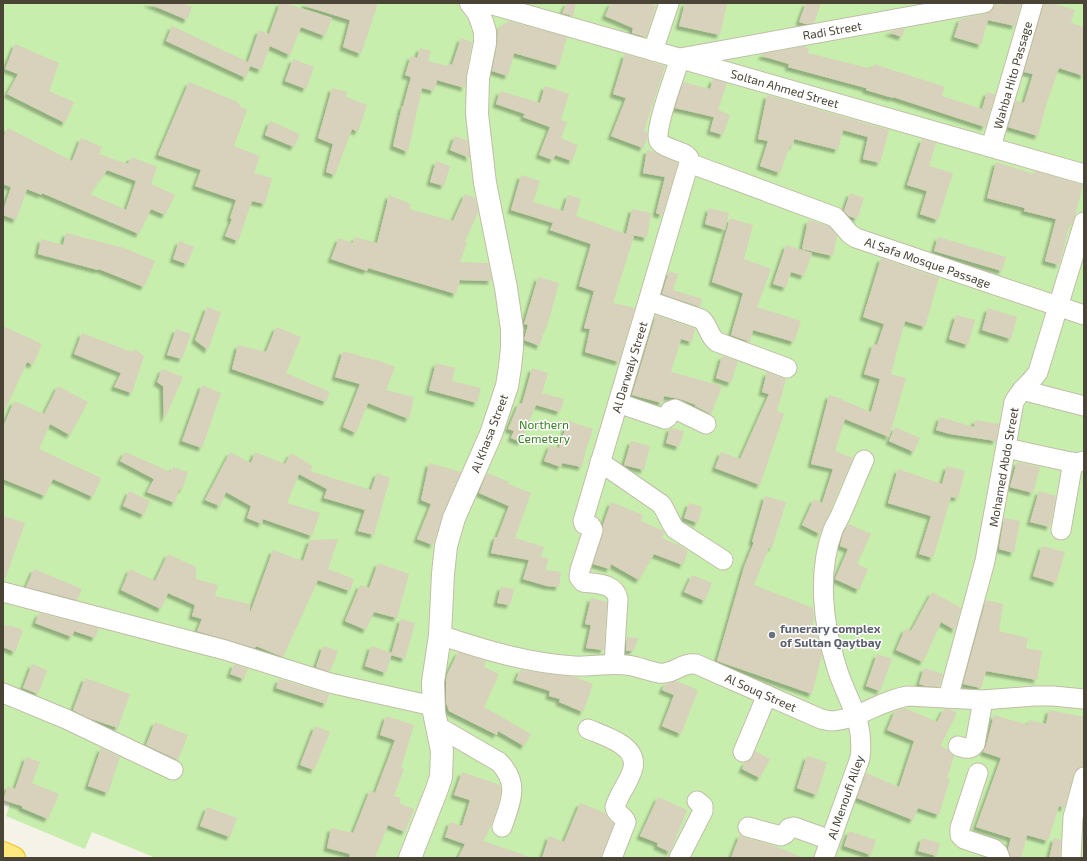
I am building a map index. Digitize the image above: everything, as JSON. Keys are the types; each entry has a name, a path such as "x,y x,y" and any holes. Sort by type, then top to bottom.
{"highway":[{"path":"3,853 14,858"}],"street":[{"name":"Al Khasa Street","path":"410,858 441,777 442,751 435,716 433,682 440,635 442,574 450,532 454,518 491,434 508,379 512,348 512,329 506,288 486,189 477,114 478,78 485,43 485,32 478,12 471,3"},
{"name":"Soltan Ahmed Street","path":"486,3 1084,174"},
{"path":"653,51 669,3"},
{"name":"Radi Street","path":"680,58 919,9 984,3"},
{"name":"Wahba Hito Passage","path":"990,147 1033,3"},
{"path":"680,58 658,126 658,139 661,144 686,155 689,158 689,164"},
{"name":"Al Darwaly Street","path":"614,664 618,599 617,594 614,589 609,586 583,582 581,580 579,574 593,530 591,526 584,524 583,521 689,164"},
{"name":"Al Safa Mosque Passage","path":"689,164 835,217 850,234 856,238 1084,315"},
{"name":"Mohamed Abdo Street","path":"948,698 986,561 1014,402 1022,390 1038,372 1084,222"},
{"path":"649,301 701,319 706,324 712,338 717,342 787,368"},
{"path":"1022,390 1084,406"},
{"path":"618,403 665,419 668,417 670,411 675,409 706,424"},
{"path":"1006,448 1078,462 1061,530"},
{"name":"Al Menoufi Alley","path":"824,858 860,758 861,738 856,715 836,666 824,599 824,568 833,531 864,460"},
{"path":"600,462 661,504 666,510 670,522 675,529 722,560"},
{"path":"3,592 225,650 435,716 499,762 506,770 511,780 512,791 511,802 502,827"},
{"name":"Al Souq Street","path":"440,635 481,649 522,659 572,666 614,664 627,665 658,673 665,673 671,672 685,665 696,664 820,719 832,721 856,715 896,698 908,696 983,700 1034,696 1084,699"},
{"path":"3,693 66,719 173,770"},
{"path":"744,752 767,695"},
{"path":"958,746 966,749 975,744 983,700"},
{"path":"588,729 626,746 633,759 633,768 615,807 617,813 626,819 626,822 612,858"},
{"path":"978,773 960,828 960,835 964,839 994,849 1000,858"},
{"path":"1071,858 1073,817 1084,776"},
{"path":"679,858 703,811 703,806 697,801"},
{"path":"748,827 781,836 785,834 789,828 794,827 830,840"}],"green space":[{"name":"Northern Cemetery","path":"3,3 1084,3 1084,858 156,858 92,832 85,849 6,816 10,804 3,801"}],"building":[{"path":"147,3 182,3 192,7 187,20"},
{"path":"280,3 285,3 332,18 325,36 301,27 290,55 270,46 261,70 250,66 246,78 166,41 172,26 248,62 259,30 269,34"},
{"path":"305,3 378,3 361,54 343,47 350,20 305,6"},
{"path":"567,3 576,3 573,16 562,13"},
{"path":"611,3 649,3 656,6 646,37 632,33 633,28 605,16"},
{"path":"685,3 727,3 720,35 679,26"},
{"path":"806,3 821,3 814,23 806,24 799,22"},
{"path":"1004,3 1021,4 1015,26 988,20 981,45 954,37 960,19 989,13 995,4 1002,5"},
{"path":"1044,3 1052,3 1075,10 1071,23 1084,27 1084,76 1059,68 1047,102 1038,136 1008,127 1016,101 1024,103 1033,74 1024,72"},
{"path":"509,21 567,37 559,66 514,53 508,76 492,71 497,45 498,28"},
{"path":"905,28 902,37 888,32"},
{"path":"461,38 472,42 465,88 437,80 434,91 422,88 408,152 393,146 402,106 411,77 405,75 411,56 417,58 420,48 431,51 428,61 447,66 448,64 452,65"},
{"path":"15,44 59,63 49,91 74,102 65,123 7,94 18,74 5,69"},
{"path":"806,46 805,48 809,49 808,53 872,69 874,64 945,87 942,96 982,109 987,92 995,95 985,127 893,97 866,90 866,88 788,67 789,64 762,56 762,54"},
{"path":"625,54 665,66 644,131 647,132 647,138 643,148 611,136 626,98 613,94"},
{"path":"293,59 314,67 306,89 285,81"},
{"path":"713,79 727,83 718,110 730,115 723,135 710,131 714,117 675,108 683,82 710,89"},
{"path":"189,82 238,102 237,103 240,104 239,106 247,110 234,146 260,156 254,173 272,178 265,204 252,201 238,241 225,236 232,219 230,218 236,200 195,186 201,170 158,155"},
{"path":"545,86 569,94 561,120 567,122 561,138 578,145 572,161 555,155 553,160 539,155 550,127 523,117 525,114 496,104 500,91 540,103"},
{"path":"332,88 347,92 346,97 367,105 358,132 352,129 335,175 326,172 333,144 318,138"},
{"path":"767,95 889,130 880,163 863,159 868,137 843,130 838,150 794,139 793,146 790,146 780,173 760,166 768,141 758,139"},
{"path":"270,121 300,134 294,147 265,135"},
{"path":"8,128 72,161 81,138 102,147 99,154 128,164 131,157 157,167 151,184 175,195 165,215 151,209 139,234 42,193 42,195 27,189 16,220 3,215 11,187 3,184 3,137","holes":["107,170 136,181 126,210 90,194"]},
{"path":"455,136 468,141 470,158 450,150"},
{"path":"922,139 936,143 929,166 953,173 938,220 920,214 927,191 907,185"},
{"path":"647,150 678,163 662,215 656,213 665,177 643,173"},
{"path":"436,161 450,166 444,186 430,182"},
{"path":"996,162 1034,174 1035,171 1083,185 1075,216 1072,224 1070,223 1059,265 1045,261 1056,219 1024,211 1025,208 987,198"},
{"path":"521,175 540,181 533,202 563,211 568,195 581,199 576,216 626,234 632,209 651,213 647,238 627,234 634,236 613,303 635,308 619,362 585,352 590,329 584,328 594,291 579,286 591,244 550,230 553,223 511,210"},
{"path":"850,193 864,198 857,219 849,216 844,211"},
{"path":"465,194 475,198 478,212 465,241 467,242 460,262 488,263 492,281 460,280 456,294 368,268 367,271 331,259 339,238 353,243 355,237 377,243 389,195 411,204 409,209 453,221"},
{"path":"709,208 729,213 725,230 705,224"},
{"path":"730,218 753,225 744,259 771,269 757,307 801,321 794,342 753,330 750,342 731,335 743,293 712,282"},
{"path":"808,220 829,226 837,236 833,256 802,249"},
{"path":"66,233 124,248 155,261 144,287 99,269 98,270 38,254 41,239 63,245"},
{"path":"938,237 1006,257 1002,271 934,251"},
{"path":"179,241 194,247 187,264 173,259"},
{"path":"786,245 812,253 804,276 791,272 786,288 773,284"},
{"path":"881,258 939,278 925,327 905,321 891,374 906,378 889,437 845,419 835,451 853,458 820,534 802,525 814,499 822,503 833,469 811,464 829,395 843,399 842,400 871,412 880,379 864,374 873,344 877,345 884,324 863,317"},
{"path":"669,271 678,274 673,290 702,299 700,307 662,294"},
{"path":"538,277 559,283 540,346 524,340 528,325 524,324"},
{"path":"207,307 221,312 208,350 195,340"},
{"path":"988,308 1017,317 1011,339 982,330"},
{"path":"656,315 695,329 692,342 681,339 671,372 722,386 711,414 695,406 696,405 680,399 664,396 662,403 632,395"},
{"path":"956,315 975,320 968,345 949,339"},
{"path":"3,326 42,344 33,365 27,362 3,415"},
{"path":"276,327 301,337 286,373 330,392 326,402 232,369 238,345 266,352"},
{"path":"176,329 191,334 182,359 167,355"},
{"path":"82,333 132,352 135,349 144,356 132,393 114,387 121,373 74,354"},
{"path":"343,351 374,359 395,367 386,390 414,397 409,419 368,403 356,433 343,427 360,384 335,377"},
{"path":"722,356 738,361 731,383 716,378"},
{"path":"436,363 455,368 452,381 481,388 477,403 429,390"},
{"path":"532,368 548,373 542,393 564,399 560,412 536,405 521,442 511,438 514,431 508,429 519,403 522,404"},
{"path":"162,369 183,377 164,420 163,386 157,382"},
{"path":"767,372 786,379 777,411 784,414 760,485 715,468 721,452 740,459 769,394 762,392"},
{"path":"202,385 221,393 202,448 182,441"},
{"path":"58,386 88,402 70,435 50,424 39,449 101,478 93,497 53,479 45,496 3,479 3,427 14,401 44,414"},
{"path":"940,417 974,427 975,420 999,424 996,441 950,434 936,430"},
{"path":"568,421 593,429 582,467 562,463 561,467 544,461 550,445 559,448"},
{"path":"895,427 920,438 914,452 889,441"},
{"path":"670,428 684,431 679,447 666,443"},
{"path":"631,441 650,446 644,470 624,465"},
{"path":"125,452 171,472 173,467 188,472 182,490 179,489 175,503 147,492 154,479 120,461"},
{"path":"230,452 251,463 255,452 285,464 291,453 313,466 310,471 371,490 377,473 390,478 374,535 358,531 365,510 324,498 327,489 299,474 287,503 320,513 312,536 263,519 262,524 247,518 251,506 226,492 220,506 205,500"},
{"path":"1017,462 1040,467 1033,493 1010,487"},
{"path":"429,463 461,472 443,513 433,545 417,539 431,504 421,500"},
{"path":"947,466 965,471 958,498 951,497 933,558 919,554 931,516 888,503 898,469 942,484"},
{"path":"487,473 509,482 508,484 531,493 515,538 544,547 541,557 549,559 545,570 561,572 559,587 547,586 523,579 529,560 491,553 495,537 497,537 509,506 479,493"},
{"path":"129,491 150,501 144,515 123,506"},
{"path":"1039,491 1056,496 1050,527 1030,522"},
{"name":"funerary complex of Sultan Qaytbay","path":"765,496 786,502 772,548 769,547 754,585 813,608 814,617 811,632 817,634 822,655 812,694 717,661 744,567 754,542 752,542"},
{"path":"611,502 643,515 641,521 662,530 664,533 662,538 679,545 688,551 683,565 654,554 639,580 611,564 610,569 593,564 603,533 603,525"},
{"path":"689,503 702,507 698,523 684,518"},
{"path":"3,516 25,523 5,579 3,579"},
{"path":"1004,518 1020,521 1014,553 999,549"},
{"path":"849,524 871,534 857,564 868,569 859,590 835,579 848,549 840,546 843,534"},
{"path":"338,539 328,569 354,579 350,591 318,580 283,657 256,646 255,648 197,631 202,619 192,616 195,605 168,593 161,609 121,590 130,569 155,581 168,554 196,567 196,579 218,585 215,596 250,604 250,613 273,550 303,561 310,540"},
{"path":"1042,546 1065,552 1056,583 1033,576"},
{"path":"378,563 409,574 397,618 374,612 366,630 345,621 360,585 369,588"},
{"path":"34,569 82,589 77,600 26,587"},
{"path":"692,575 712,583 705,601 684,592"},
{"path":"501,587 514,589 510,605 497,603"},
{"path":"932,592 961,608 955,630 941,622 923,662 896,650 905,629 911,631"},
{"path":"591,598 607,602 604,650 586,648 591,625 585,624"},
{"path":"986,600 1003,604 999,631 1028,638 1026,648 1042,651 1037,680 986,671 981,688 963,684"},
{"path":"39,613 99,628 95,638 74,631 72,637 35,623"},
{"path":"401,619 415,623 405,659 391,655"},
{"path":"3,625 9,627 9,625 23,630 15,652 3,647"},
{"path":"627,637 639,638 633,651 626,651"},
{"path":"323,646 338,651 330,672 316,667"},
{"path":"371,646 392,653 386,673 365,666"},
{"path":"458,652 486,661 484,667 499,674 484,707 531,734 524,746 498,731 497,735 449,711 446,702 447,675"},
{"path":"877,654 892,659 880,691 866,686"},
{"path":"32,664 47,670 38,694 23,688"},
{"path":"234,664 248,669 244,679 230,674"},
{"path":"924,668 943,674 939,687 919,684"},
{"path":"520,670 575,677 593,684 583,712 559,702 560,699 549,696 550,691 516,680"},
{"path":"85,678 130,694 118,728 88,718 73,710"},
{"path":"279,679 329,694 326,704 276,688"},
{"path":"676,681 698,690 681,734 662,726 674,695 662,690 665,684"},
{"path":"905,708 937,722 944,709 949,709 957,713 940,746 947,749 954,756 947,778 950,779 939,815 918,808 913,820 857,798 866,773 899,787 914,741 887,730 895,711"},
{"path":"1049,710 1084,717 1084,764 1077,769 1074,774 1064,808 1059,806 1048,841 1027,835 1021,858 1011,858 1008,849 1011,838 976,827 1001,758 983,752 994,715 1028,725 1029,720 1046,724"},
{"path":"386,716 414,725 401,768 404,769 394,796 401,798 399,803 414,809 405,832 388,825 375,858 349,858 350,854 327,848 331,828 353,833 370,790 375,793 395,740 380,735"},
{"path":"155,722 188,735 178,760 146,745"},
{"path":"315,726 330,732 314,770 300,765"},
{"path":"101,748 120,757 108,793 88,786"},
{"path":"755,751 770,759 760,778 742,769 745,763 750,760"},
{"path":"807,756 827,762 817,795 797,788"},
{"path":"26,757 40,762 32,783 59,794 48,819 22,808 22,806 3,800 8,786 15,789"},
{"path":"462,772 500,785 501,792 498,806 490,828 483,841 527,856 526,858 458,858 465,844 445,837 450,822 462,826 470,800 454,795"},
{"path":"658,797 687,810 670,852 657,846 658,843 640,836"},
{"path":"580,803 605,813 614,824 601,858 542,858 549,836 564,842"},
{"path":"207,807 237,818 230,837 200,826"},
{"path":"849,831 876,840 871,855 844,846"},
{"path":"740,834 745,838 769,844 802,858 731,858"},
{"path":"922,838 940,843 937,856 918,851"},
{"path":"1054,838 1061,840 1060,858 1049,858"}],"place":[{"name":"funerary complex of Sultan Qaytbay","path":"772,635"}]}
